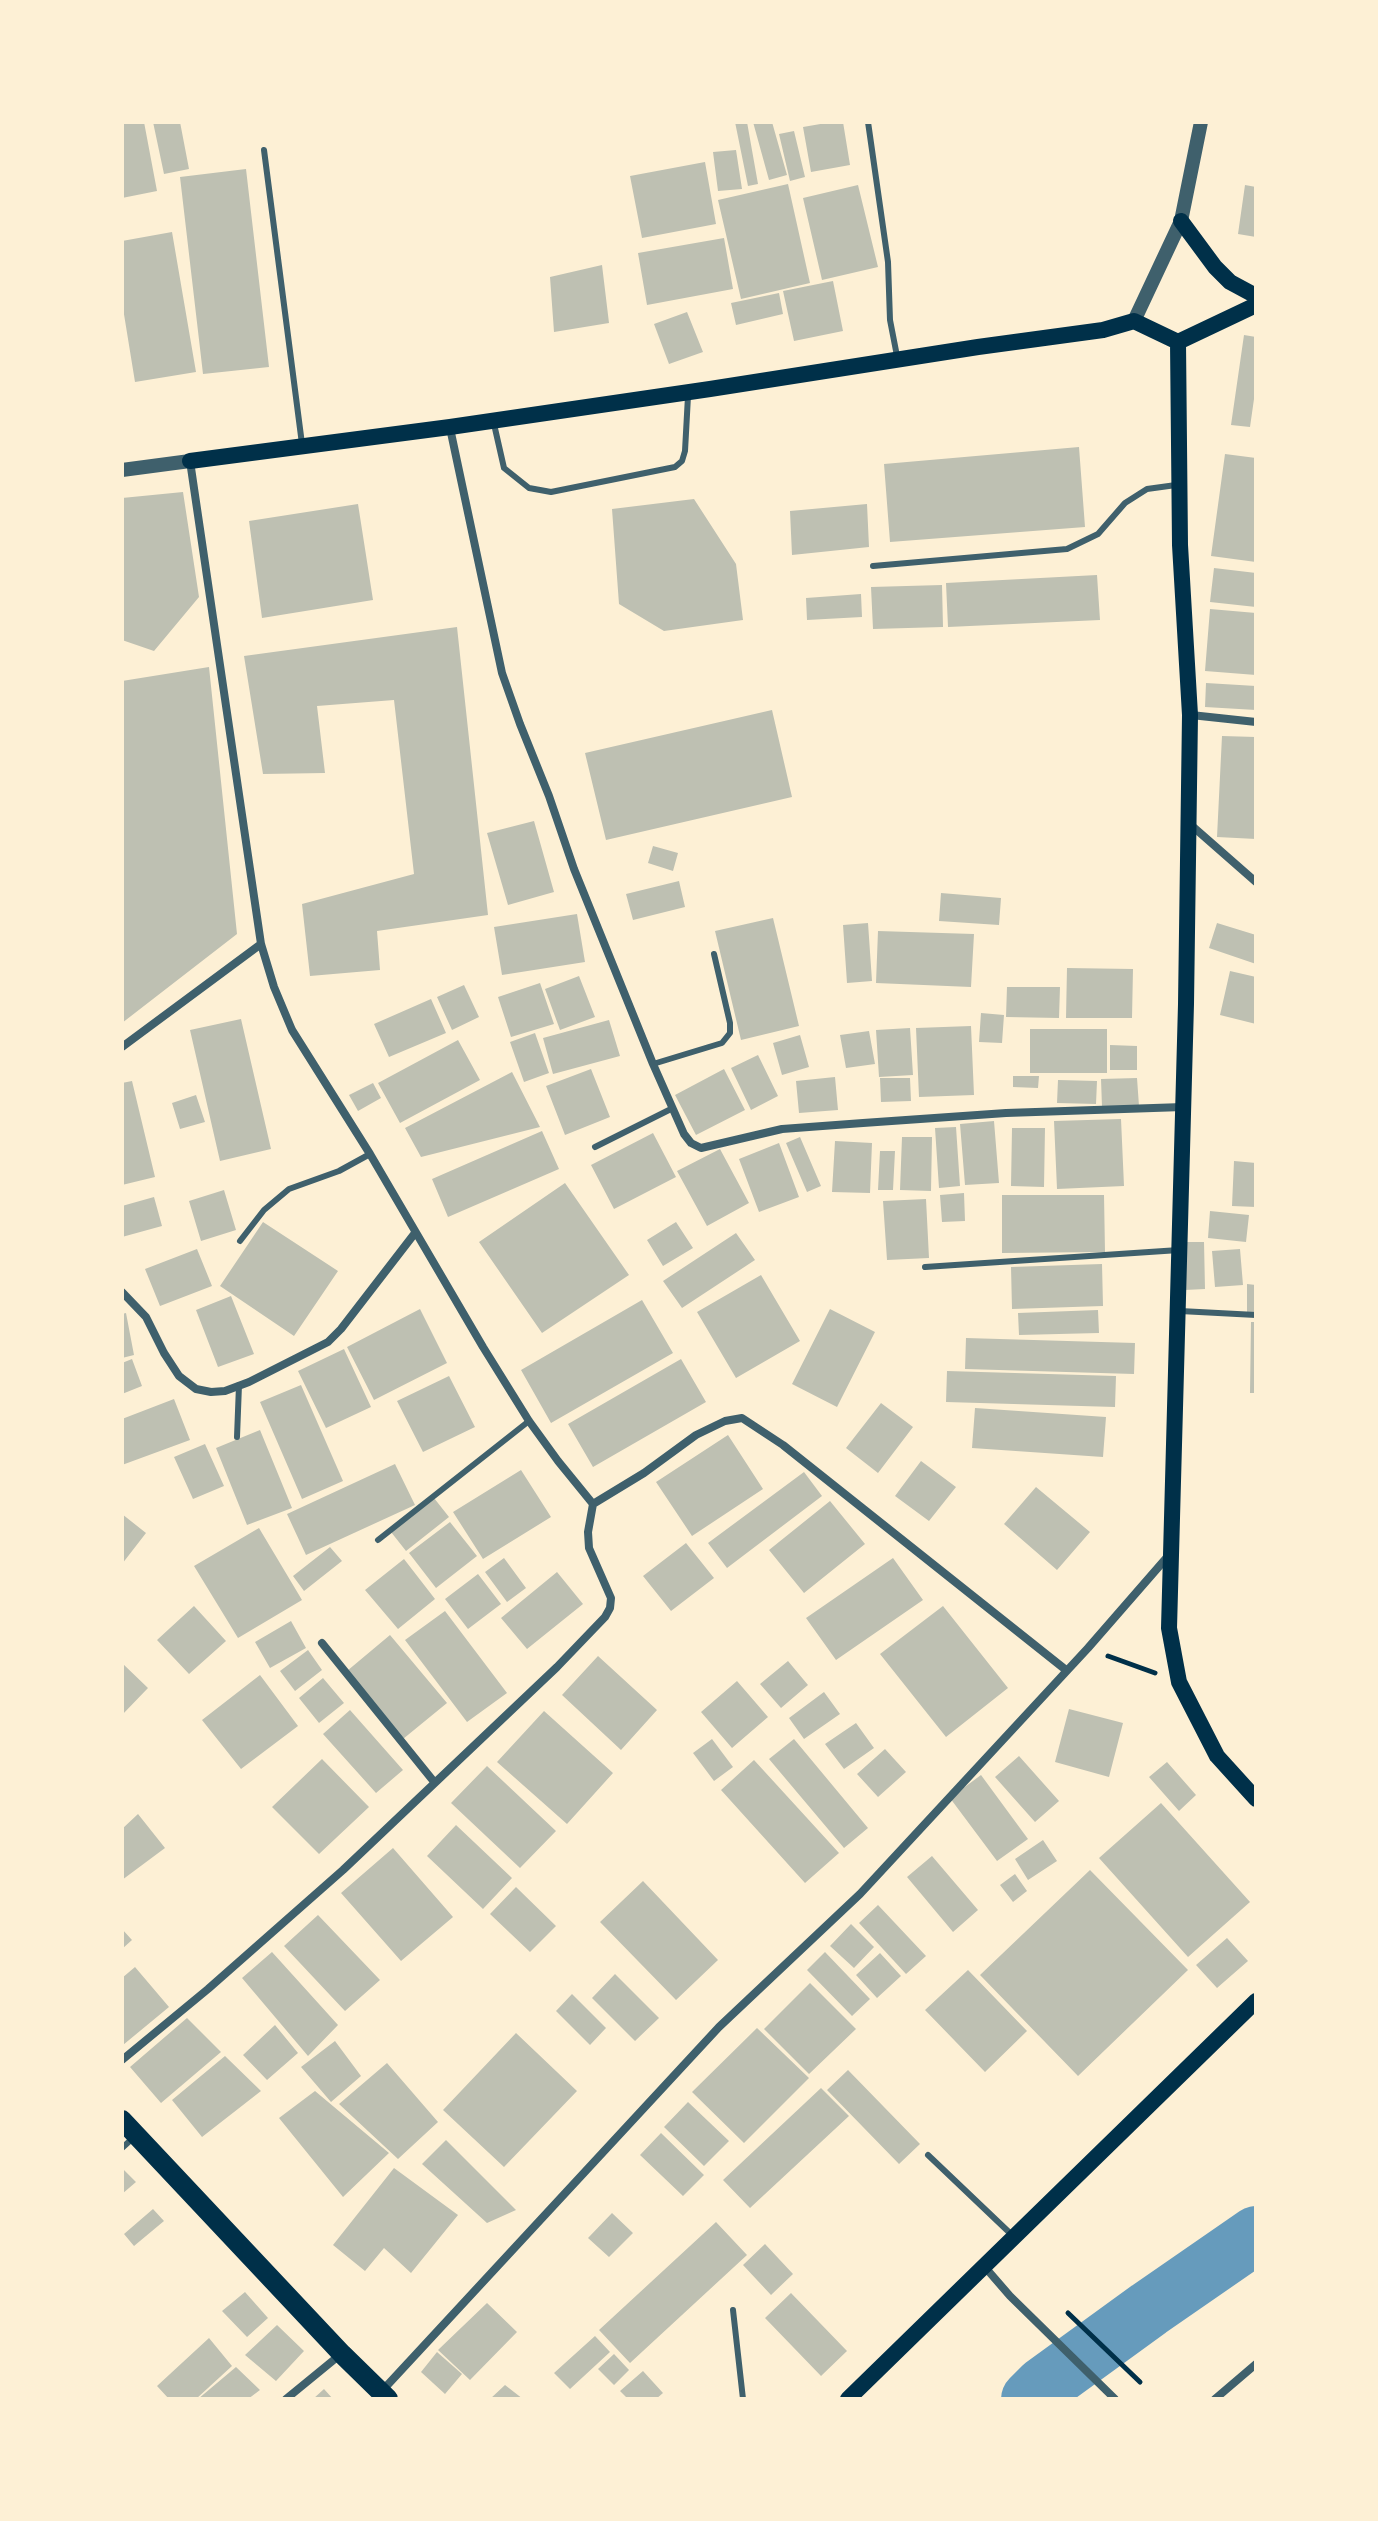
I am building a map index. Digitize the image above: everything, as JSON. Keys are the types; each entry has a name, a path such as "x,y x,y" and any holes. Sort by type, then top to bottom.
{"main road":[{"path":"1181,221 1230,282 1256,296"},
{"path":"1178,342 1256,305"},
{"path":"190,461 493,421 1103,330 1134,321 1178,342"},
{"path":"1178,342 1180,545 1190,715 1186,1004 1169,1628 1179,1682 1217,1756 1256,1799"},
{"path":"848,2399 1256,2001"},
{"path":"127,2134 384,2395"}],"street":[{"path":"1134,321 1181,221 1201,122"},
{"path":"450,427 502,673 574,869 653,1064 684,1134 691,1143 701,1148 782,1129 849,1124 1006,1113 1183,1107"},
{"path":"122,470 190,461 261,944 292,1030 370,1154 529,1421 593,1504"},
{"path":"1190,715 1256,722"},
{"path":"1187,822 1256,882"},
{"path":"122,1047 261,944"},
{"path":"122,1292 146,1317 179,1376 196,1389 225,1391 328,1342 415,1233"},
{"path":"122,2060 343,1870 557,1667 605,1617 611,1598 589,1548 588,1532 593,1504 644,1473 696,1435 725,1421 742,1418 783,1445 1066,1670"},
{"path":"384,2395 719,2027 860,1894 1088,1648 1169,1554"},
{"path":"322,1643 435,1783"},
{"path":"983,2265 1010,2296 1115,2399"},
{"path":"286,2399 342,2354"},
{"path":"1215,2399 1256,2364"}],"lane":[{"path":"868,122 888,262 890,320 898,360"},
{"path":"264,150 303,445"},
{"path":"493,421 504,468 529,488 551,492 675,467 682,461 685,451 688,392"},
{"path":"873,566 1067,549 1098,534 1125,503 1147,489 1180,484"},
{"path":"653,1064 722,1043 730,1033 714,954"},
{"path":"595,1147 673,1108"},
{"path":"240,1241 264,1210 289,1189 339,1171 370,1154"},
{"path":"925,1267 1179,1250"},
{"path":"1177,1311 1256,1315"},
{"path":"237,1437 239,1385"},
{"path":"378,1540 529,1421"},
{"path":"928,2155 1013,2236"},
{"path":"733,2310 743,2399"}],"path":[{"path":"1088,1648 1179,1682"},
{"path":"1068,2313 1140,2382"}],"building":[{"path":"122,122 144,122 157,191 122,198"},
{"path":"153,122 180,122 189,169 164,174"},
{"path":"735,122 747,122 758,184 748,186"},
{"path":"753,122 772,122 787,175 769,180"},
{"path":"843,122 850,165 811,172 803,127"},
{"path":"794,131 805,177 790,181 779,134"},
{"path":"736,150 742,189 718,191 713,152"},
{"path":"705,162 716,224 642,238 630,176"},
{"path":"246,169 269,367 203,374 180,177"},
{"path":"788,184 810,283 741,299 718,200"},
{"path":"858,185 878,267 822,280 803,198"},
{"path":"1245,185 1256,187 1256,237 1238,234"},
{"path":"172,232 196,372 135,382 122,302 122,241"},
{"path":"724,238 733,289 647,305 638,253"},
{"path":"602,265 609,323 554,332 550,277"},
{"path":"833,281 843,331 794,341 783,291"},
{"path":"779,293 783,314 736,325 731,303"},
{"path":"687,312 703,352 669,364 654,324"},
{"path":"1244,335 1256,337 1256,385 1250,427 1231,425"},
{"path":"1079,447 1085,527 890,542 884,464"},
{"path":"1225,454 1256,458 1256,562 1211,556"},
{"path":"183,492 199,597 154,651 122,640 122,498"},
{"path":"694,499 736,564 743,620 664,631 619,604 612,509"},
{"path":"358,504 373,600 262,618 249,521"},
{"path":"867,504 869,547 792,555 790,511"},
{"path":"1214,568 1256,573 1256,607 1210,602"},
{"path":"1097,575 1100,620 948,627 946,583"},
{"path":"942,585 943,627 873,629 871,587"},
{"path":"861,594 862,617 807,620 806,598"},
{"path":"1210,609 1256,613 1256,675 1205,671"},
{"path":"457,627 488,915 377,931 380,970 310,976 302,904 414,874 394,700 317,706 325,773 263,774 244,656"},
{"path":"209,667 237,934 122,1023 122,681"},
{"path":"1206,683 1256,686 1256,710 1205,707"},
{"path":"772,710 792,797 606,840 585,753"},
{"path":"1222,736 1256,737 1256,839 1217,837"},
{"path":"534,821 554,892 508,905 487,833"},
{"path":"653,846 678,853 673,871 648,863"},
{"path":"679,881 685,907 633,920 626,894"},
{"path":"941,893 1001,898 999,925 939,921"},
{"path":"577,914 585,962 502,975 494,927"},
{"path":"773,918 799,1026 741,1040 715,931"},
{"path":"868,923 872,981 847,983 843,925"},
{"path":"1217,923 1256,935 1256,964 1209,948"},
{"path":"878,931 974,934 971,987 876,983"},
{"path":"1067,968 1133,969 1132,1018 1066,1018"},
{"path":"1230,971 1256,977 1256,1024 1220,1015"},
{"path":"579,976 595,1017 560,1030 545,989"},
{"path":"540,983 554,1024 511,1037 498,997"},
{"path":"464,985 479,1017 452,1030 437,997"},
{"path":"1007,987 1060,987 1059,1018 1006,1017"},
{"path":"431,999 446,1033 389,1057 374,1024"},
{"path":"981,1013 1004,1015 1002,1043 979,1042"},
{"path":"241,1019 271,1149 220,1161 190,1030"},
{"path":"609,1020 620,1056 553,1074 543,1038"},
{"path":"971,1026 974,1095 919,1097 916,1028"},
{"path":"910,1028 913,1075 879,1077 876,1030"},
{"path":"1030,1029 1107,1029 1107,1073 1030,1073"},
{"path":"869,1031 875,1064 846,1068 840,1035"},
{"path":"535,1033 549,1073 524,1082 510,1042"},
{"path":"800,1035 809,1067 782,1075 773,1043"},
{"path":"458,1040 480,1080 400,1123 378,1083"},
{"path":"1110,1045 1137,1046 1137,1070 1110,1070"},
{"path":"758,1055 778,1096 751,1110 731,1068"},
{"path":"591,1069 610,1117 565,1135 546,1086"},
{"path":"724,1069 745,1110 696,1135 675,1095"},
{"path":"512,1072 540,1127 421,1157 405,1128"},
{"path":"1013,1076 1039,1076 1038,1088 1013,1087"},
{"path":"835,1077 838,1110 799,1113 796,1081"},
{"path":"880,1078 910,1078 911,1101 881,1102"},
{"path":"1137,1078 1139,1106 1102,1107 1101,1079"},
{"path":"1058,1080 1097,1081 1096,1104 1057,1103"},
{"path":"132,1081 155,1177 122,1185 122,1083"},
{"path":"373,1083 381,1098 358,1111 349,1095"},
{"path":"196,1095 205,1122 180,1129 172,1103"},
{"path":"1121,1119 1124,1186 1057,1189 1054,1121"},
{"path":"994,1121 999,1183 965,1185 960,1124"},
{"path":"956,1127 960,1186 939,1188 935,1128"},
{"path":"1012,1128 1045,1128 1044,1187 1011,1186"},
{"path":"542,1131 559,1169 448,1217 432,1179"},
{"path":"653,1133 676,1177 614,1209 591,1165"},
{"path":"800,1137 821,1186 807,1192 786,1143"},
{"path":"902,1137 932,1137 931,1191 900,1190"},
{"path":"835,1141 872,1143 870,1193 832,1192"},
{"path":"779,1143 799,1197 759,1212 739,1159"},
{"path":"720,1149 749,1203 707,1226 677,1171"},
{"path":"880,1151 895,1151 893,1190 878,1190"},
{"path":"1234,1161 1256,1163 1256,1207 1232,1206"},
{"path":"565,1183 629,1275 542,1333 479,1242"},
{"path":"224,1190 236,1230 201,1241 189,1201"},
{"path":"964,1193 965,1221 942,1222 940,1195"},
{"path":"1002,1195 1104,1195 1105,1252 1002,1253"},
{"path":"154,1197 162,1226 122,1237 122,1206"},
{"path":"926,1199 929,1258 887,1260 883,1201"},
{"path":"1210,1211 1249,1215 1246,1242 1208,1238"},
{"path":"263,1222 338,1271 294,1336 220,1286"},
{"path":"676,1222 693,1248 663,1266 647,1240"},
{"path":"736,1233 755,1260 682,1308 663,1281"},
{"path":"1184,1242 1204,1242 1205,1289 1185,1290"},
{"path":"197,1249 212,1286 160,1306 145,1269"},
{"path":"1240,1249 1243,1285 1215,1287 1212,1251"},
{"path":"1102,1264 1103,1306 1012,1309 1011,1267"},
{"path":"761,1275 800,1341 736,1378 697,1312"},
{"path":"1247,1284 1256,1285 1256,1312 1247,1312"},
{"path":"231,1296 254,1354 218,1367 196,1310"},
{"path":"642,1300 673,1353 551,1423 521,1370"},
{"path":"420,1309 447,1363 374,1400 347,1347"},
{"path":"830,1309 875,1332 837,1407 792,1384"},
{"path":"1098,1310 1099,1333 1019,1335 1018,1313"},
{"path":"126,1313 134,1355 122,1358 122,1314"},
{"path":"1251,1322 1256,1322 1256,1393 1250,1393"},
{"path":"966,1338 1135,1343 1134,1374 965,1369"},
{"path":"344,1349 371,1407 326,1428 298,1371"},
{"path":"132,1359 142,1386 122,1394 122,1363"},
{"path":"681,1359 706,1402 593,1467 568,1424"},
{"path":"947,1371 1116,1376 1115,1407 946,1402"},
{"path":"449,1376 475,1427 423,1452 397,1401"},
{"path":"301,1385 343,1481 302,1499 260,1402"},
{"path":"174,1399 190,1440 122,1465 122,1419"},
{"path":"881,1403 913,1427 878,1473 846,1448"},
{"path":"975,1408 1106,1417 1103,1457 972,1448"},
{"path":"260,1430 292,1508 247,1525 216,1448"},
{"path":"728,1435 763,1489 692,1536 656,1482"},
{"path":"205,1444 224,1486 193,1499 174,1457"},
{"path":"921,1461 956,1487 929,1521 895,1496"},
{"path":"395,1464 415,1505 306,1555 287,1514"},
{"path":"521,1470 551,1517 483,1559 453,1512"},
{"path":"804,1472 822,1496 727,1568 708,1543"},
{"path":"1036,1487 1090,1532 1057,1570 1004,1524"},
{"path":"434,1498 449,1517 406,1551 391,1532"},
{"path":"830,1501 865,1544 804,1593 769,1550"},
{"path":"122,1514 146,1533 122,1564"},
{"path":"450,1522 477,1556 436,1588 409,1553"},
{"path":"259,1528 302,1600 238,1638 194,1566"},
{"path":"686,1543 714,1578 671,1611 643,1576"},
{"path":"330,1547 342,1561 304,1591 293,1576"},
{"path":"504,1558 526,1588 507,1602 485,1572"},
{"path":"893,1558 923,1600 836,1660 806,1618"},
{"path":"404,1559 435,1599 398,1629 365,1590"},
{"path":"557,1572 583,1604 527,1649 501,1618"},
{"path":"478,1574 501,1604 468,1629 445,1599"},
{"path":"194,1606 226,1641 189,1674 157,1640"},
{"path":"943,1606 1008,1688 946,1737 880,1654"},
{"path":"445,1611 507,1693 467,1722 405,1640"},
{"path":"291,1621 306,1648 270,1668 255,1642"},
{"path":"390,1635 447,1703 403,1739 347,1671"},
{"path":"308,1650 322,1670 295,1691 280,1671"},
{"path":"598,1656 657,1710 621,1750 562,1695"},
{"path":"788,1661 808,1685 781,1708 760,1684"},
{"path":"122,1663 148,1688 122,1715"},
{"path":"260,1675 298,1726 241,1769 202,1720"},
{"path":"323,1678 344,1703 319,1723 299,1698"},
{"path":"737,1681 768,1717 732,1748 701,1712"},
{"path":"824,1692 840,1714 804,1739 789,1718"},
{"path":"1069,1709 1123,1723 1109,1777 1055,1762"},
{"path":"350,1710 403,1770 376,1793 323,1734"},
{"path":"544,1711 613,1773 567,1824 497,1762"},
{"path":"856,1723 874,1748 844,1769 825,1744"},
{"path":"712,1739 733,1767 714,1781 693,1753"},
{"path":"794,1739 868,1828 844,1848 769,1759"},
{"path":"885,1749 906,1772 878,1797 857,1774"},
{"path":"1019,1756 1059,1801 1035,1822 995,1777"},
{"path":"322,1759 369,1807 319,1854 272,1807"},
{"path":"754,1760 839,1853 805,1883 721,1790"},
{"path":"1167,1762 1196,1795 1179,1811 1149,1777"},
{"path":"487,1766 556,1831 520,1868 451,1803"},
{"path":"981,1775 1028,1839 997,1861 950,1798"},
{"path":"1161,1803 1250,1902 1188,1957 1099,1858"},
{"path":"138,1814 165,1848 122,1880 122,1829"},
{"path":"456,1825 512,1878 483,1909 427,1856"},
{"path":"1043,1840 1057,1861 1028,1880 1015,1859"},
{"path":"393,1848 453,1917 401,1961 341,1893"},
{"path":"932,1856 978,1910 953,1932 907,1877"},
{"path":"1090,1870 1188,1970 1078,2076 980,1975"},
{"path":"1015,1874 1027,1891 1013,1902 1000,1885"},
{"path":"643,1881 718,1960 676,2000 600,1922"},
{"path":"516,1887 556,1926 530,1952 490,1914"},
{"path":"878,1905 926,1956 906,1974 859,1923"},
{"path":"318,1915 380,1980 345,2011 284,1946"},
{"path":"851,1924 874,1947 854,1968 830,1946"},
{"path":"122,1929 132,1940 122,1949"},
{"path":"1227,1938 1248,1961 1217,1988 1196,1965"},
{"path":"272,1952 338,2025 308,2056 242,1978"},
{"path":"825,1952 870,1999 852,2016 807,1970"},
{"path":"880,1953 901,1976 877,1998 856,1975"},
{"path":"135,1967 169,2007 123,2045 122,1978"},
{"path":"968,1970 1027,2031 985,2072 925,2010"},
{"path":"615,1974 659,2018 635,2041 592,1998"},
{"path":"810,1983 856,2029 809,2074 764,2029"},
{"path":"572,1994 606,2028 590,2045 556,2011"},
{"path":"187,2018 221,2052 161,2103 130,2067"},
{"path":"275,2025 298,2053 267,2080 243,2055"},
{"path":"757,2028 809,2078 744,2143 692,2092"},
{"path":"516,2033 577,2091 504,2167 443,2110"},
{"path":"335,2041 361,2076 331,2102 301,2067"},
{"path":"225,2056 261,2091 202,2137 172,2100"},
{"path":"387,2063 438,2122 398,2159 339,2104"},
{"path":"848,2070 920,2144 899,2164 827,2090"},
{"path":"821,2088 849,2116 750,2208 723,2180"},
{"path":"315,2091 389,2153 343,2197 279,2118"},
{"path":"688,2102 729,2141 704,2166 664,2127"},
{"path":"661,2133 704,2175 683,2196 640,2155"},
{"path":"446,2140 516,2210 487,2223 422,2164"},
{"path":"122,2168 136,2182 122,2194"},
{"path":"394,2168 458,2215 411,2273 384,2248 365,2271 333,2245"},
{"path":"153,2209 164,2221 134,2246 124,2234"},
{"path":"612,2213 633,2233 609,2257 588,2238"},
{"path":"716,2222 747,2255 630,2363 599,2330"},
{"path":"765,2244 793,2274 771,2295 743,2265"},
{"path":"245,2292 268,2318 247,2337 222,2311"},
{"path":"791,2293 847,2351 821,2376 765,2318"},
{"path":"487,2303 517,2332 470,2380 438,2350"},
{"path":"277,2325 304,2351 276,2381 245,2355"},
{"path":"595,2336 610,2352 570,2389 554,2373"},
{"path":"209,2338 232,2366 196,2399 169,2399 157,2386"},
{"path":"437,2352 462,2374 445,2394 421,2372"},
{"path":"614,2354 629,2370 614,2385 598,2369"},
{"path":"236,2367 260,2390 248,2399 198,2399"},
{"path":"643,2371 663,2393 656,2399 628,2399 620,2391"},
{"path":"505,2385 523,2399 490,2399"},
{"path":"324,2389 333,2399 313,2399"}],"waterway":[{"path":"1030,2399 1043,2386 1149,2309 1256,2235"}]}
